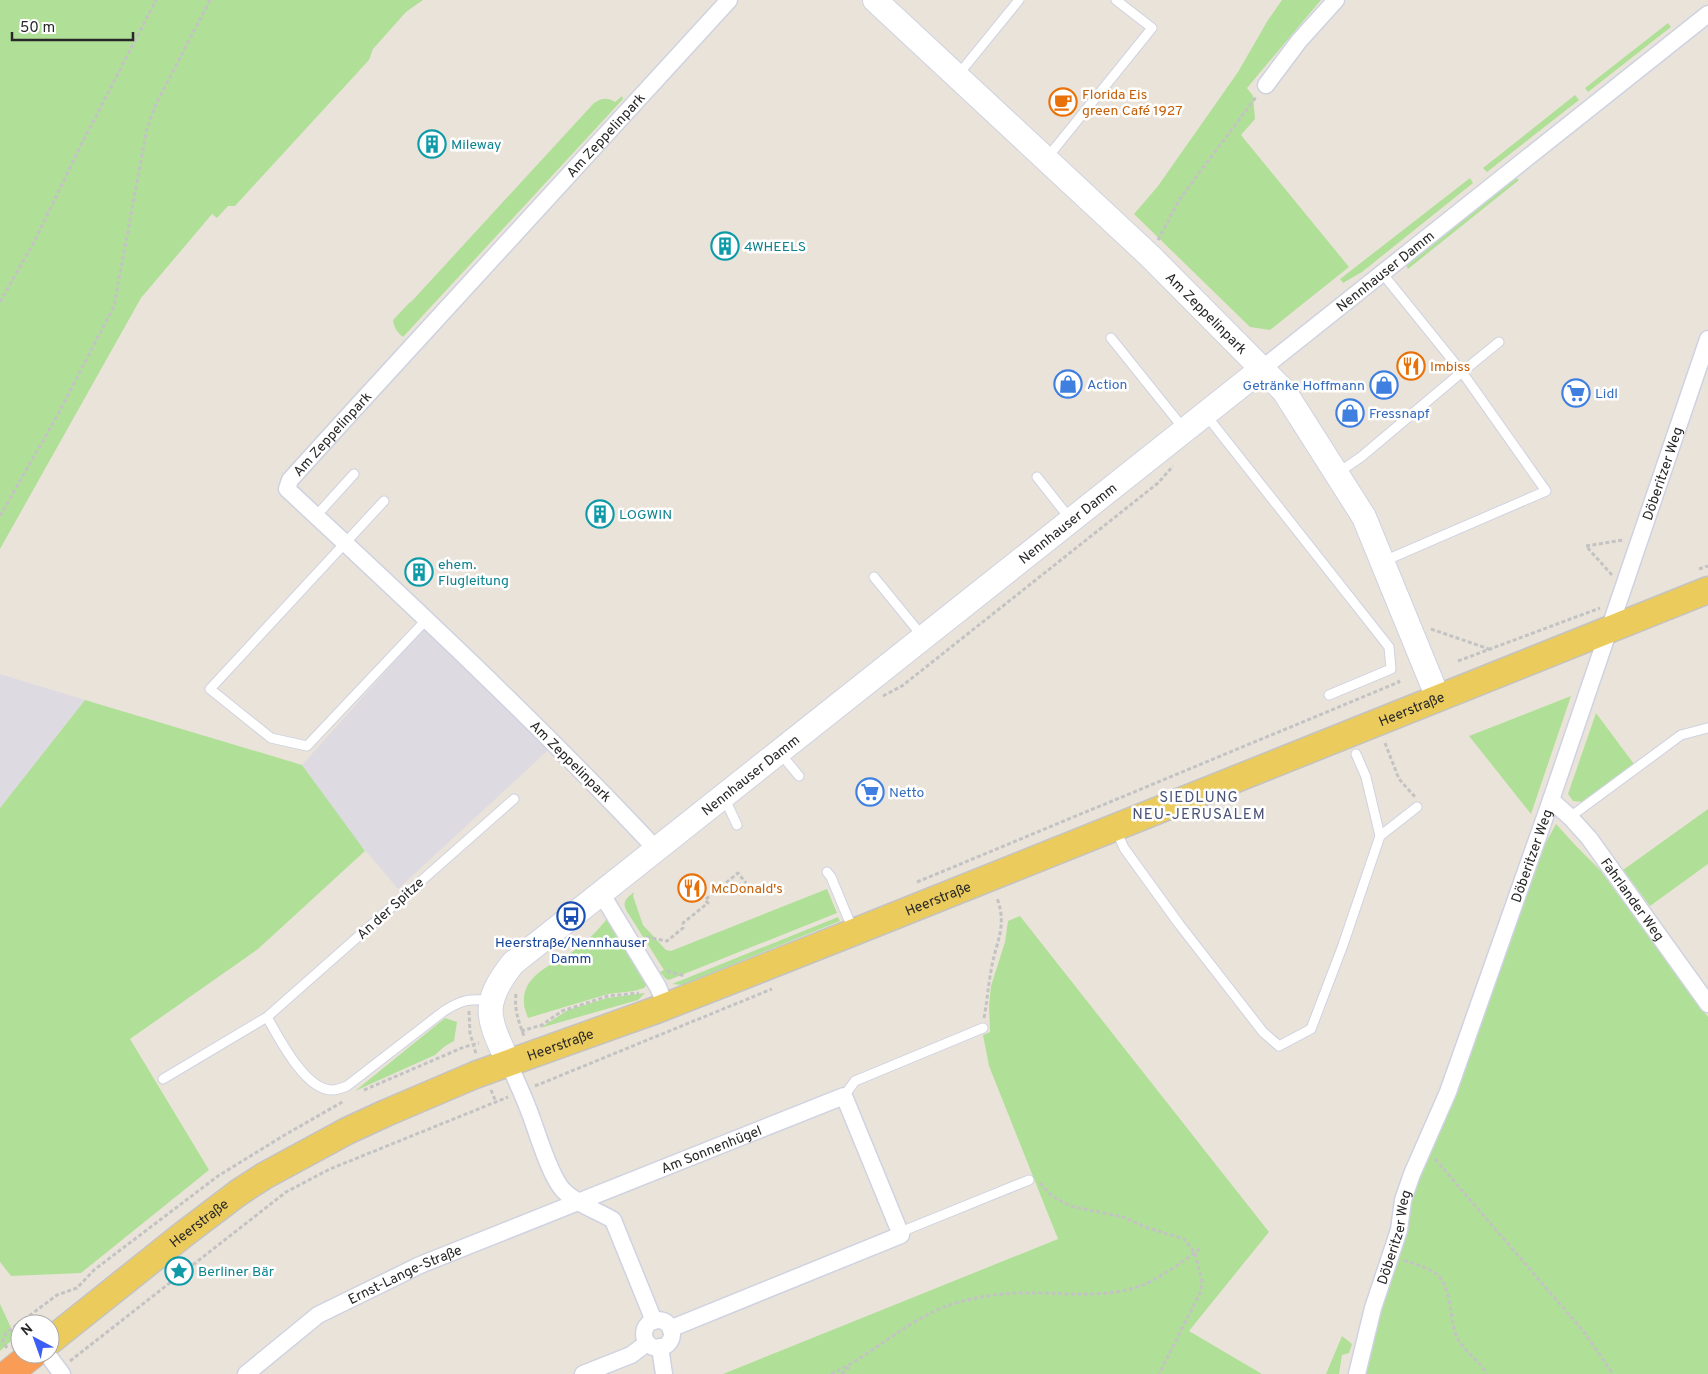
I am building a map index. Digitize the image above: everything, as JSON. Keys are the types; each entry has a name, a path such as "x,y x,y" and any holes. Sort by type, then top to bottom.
{"highway":[{"path":"8,1374 20,1364"}],"main road":[{"name":"Am Zeppelinpark","path":"875,0 1047,158 1150,256 1284,391 1364,517 1438,698"},
{"name":"Nennhauser Damm","path":"508,1062 489,1015 497,986 513,963 1263,368"},
{"name":"Heerstraße","path":"60,1333 238,1193 264,1176 347,1131 475,1074 600,1031 662,997 854,932 1608,630 1704,580"}],"street":[{"name":"Am Zeppelinpark","path":"657,850 610,799 426,619 287,489 290,480 729,0"},
{"path":"1266,84 1299,41 1336,0"},
{"name":"Nennhauser Damm","path":"1263,368 1708,14"},
{"name":"Döberitzer Weg","path":"1357,1374 1373,1308 1399,1230 1403,1200 1448,1092 1551,800 1708,339"},
{"name":"Fahrlander Weg","path":"1551,800 1589,838 1708,1004"},
{"path":"601,893 662,997"},
{"path":"508,1062 522,1092 558,1184 564,1192 579,1202 613,1220 654,1321"},
{"path":"671,1330 901,1236 844,1096"},
{"name":"Am Sonnenhügel","path":"579,1202 844,1096"},
{"name":"Ernst-Lange-Straße","path":"246,1374 318,1315 420,1265 579,1202"},
{"path":"583,1374 654,1345 666,1345 670,1341 671,1330 664,1321 654,1321 646,1326 645,1330 645,1339 654,1345 664,1374"}],"lane":[{"path":"957,76 1019,0"},
{"path":"1047,158 1152,28 1116,0"},
{"path":"1382,273 1462,372 1546,491 1383,562"},
{"path":"1111,338 1185,429"},
{"path":"1336,474 1362,457 1499,342"},
{"path":"1204,413 1389,647 1391,669 1329,694"},
{"path":"316,516 354,474"},
{"path":"1038,477 1071,520"},
{"path":"384,501 210,689 271,738 307,746 426,619"},
{"path":"874,578 924,637"},
{"path":"1570,817 1681,736 1707,728"},
{"path":"780,752 799,776"},
{"path":"1114,828 1124,848 1179,924 1263,1032 1279,1046 1311,1029 1343,945 1380,836 1366,777 1356,754"},
{"path":"724,796 737,825"},
{"name":"An der Spitze","path":"163,1079 267,1017 514,799"},
{"path":"1380,836 1417,807"},
{"path":"827,872 831,877 854,932"},
{"path":"267,1017 285,1048 310,1081 330,1090 347,1086 454,1005 469,999 492,1000"},
{"name":"Am Sonnenhügel","path":"844,1096 855,1081 982,1028"},
{"path":"901,1236 908,1229 1034,1180"}],"path":[{"path":"0,302 34,242 81,145 156,0"},
{"path":"0,516 56,418 114,306 147,128 156,104 210,0"},
{"path":"1150,256 1179,200 1266,84"},
{"path":"1458,661 1620,594 1586,546 1640,536"},
{"path":"1704,580 1708,566"},
{"path":"1406,620 1490,649"},
{"path":"910,885 1399,682"},
{"path":"1385,743 1399,779 1414,795 1417,807"},
{"path":"657,940 667,941 683,928 683,923 708,903 705,900 738,873 746,883"},
{"path":"982,1028 991,969 1002,930 1000,907 997,898"},
{"path":"533,1027 542,1025 562,1011 608,996 644,992 662,997 686,976 661,969"},
{"path":"60,1372 286,1192 330,1169 522,1092"},
{"path":"1424,1146 1584,1332 1612,1374"},
{"path":"1034,1180 1052,1196 1070,1206 1123,1217 1148,1228 1184,1239 1195,1252 1202,1282 1200,1292 1158,1374"},
{"path":"831,1374 851,1365 926,1314 944,1306 992,1295 1022,1292 1104,1294 1137,1287 1163,1274 1202,1248"},
{"path":"1392,1254 1437,1274 1447,1292 1456,1335 1483,1366 1487,1374"},
{"path":"5,1345 3,1337 6,1333 50,1301"},
{"path":"842,1374 851,1365"}],"shaded area":[{"path":"429,623 558,741 398,889 345,826 302,765"},
{"path":"0,674 85,700 0,808"}],"green space":[{"path":"0,0 423,0 406,12 373,49 369,60 235,206 228,206 217,218 212,214 141,298 0,549"},
{"path":"1282,0 1321,0 1247,88 1253,96 1255,119 1241,135 1349,267 1270,330 1250,327 1134,214 1158,186 1238,72 1268,20"},
{"path":"1668,23 1671,27 1588,92 1585,88"},
{"path":"1575,95 1579,100 1487,172 1483,168"},
{"path":"622,96 623,99 403,337 397,332 393,320 594,103 604,99 615,102"},
{"path":"1470,178 1473,183 1362,272 1343,283 1340,279"},
{"path":"1516,178 1519,180 1408,269 1406,264"},
{"path":"1571,696 1531,814 1469,736"},
{"path":"85,700 302,765 365,851 258,949 130,1039 209,1170 81,1273 11,1276 0,1262 0,808"},
{"path":"1596,713 1634,764 1583,802 1573,801 1568,794"},
{"path":"1708,809 1708,864 1650,906 1623,870"},
{"path":"1556,824 1600,870 1708,1017 1708,1374 1362,1374 1377,1319 1396,1266 1415,1176 1538,857"},
{"path":"827,889 837,913 669,980 660,972 664,970 626,910 625,904 627,898 634,892 633,896 643,925 666,950 671,951"},
{"path":"1020,916 1269,1232 1189,1331 1262,1374 723,1374 1058,1239 989,1066 983,1035 990,1032 989,1005 991,986 1005,942 1008,921"},
{"path":"838,917 840,921 682,985 672,984"},
{"path":"608,920 647,984 644,988 608,994 528,1018 524,1005 525,993 533,978 547,966 581,945"},
{"path":"645,993 638,1000 540,1028 568,1010 607,998"},
{"path":"445,1018 457,1022 454,1041 435,1055 355,1091"},
{"path":"0,1304 10,1326 10,1342 0,1351"},
{"path":"1342,1336 1352,1344 1349,1353 1342,1355 1339,1374 1326,1374"}],"place":[{"name":"Florida Eis green Café 1927","path":"1063,102"},
{"name":"Mileway","path":"432,144"},
{"name":"4WHEELS","path":"725,246"},
{"name":"Imbiss","path":"1411,366"},
{"name":"Action","path":"1068,384"},
{"name":"Getränke Hoffmann","path":"1384,385"},
{"name":"Lidl","path":"1576,393"},
{"name":"Fressnapf","path":"1350,413"},
{"name":"LOGWIN","path":"600,514"},
{"name":"ehem. Flugleitung","path":"419,572"},
{"name":"Netto","path":"870,792"},
{"name":"McDonald's","path":"692,888"},
{"name":"Heerstraße/Nennhauser Damm","path":"571,916"},
{"name":"Berliner Bär","path":"179,1271"}],"district":[{"name":"SIEDLUNG NEU-JERUSALEM","path":"1199,806"}]}
